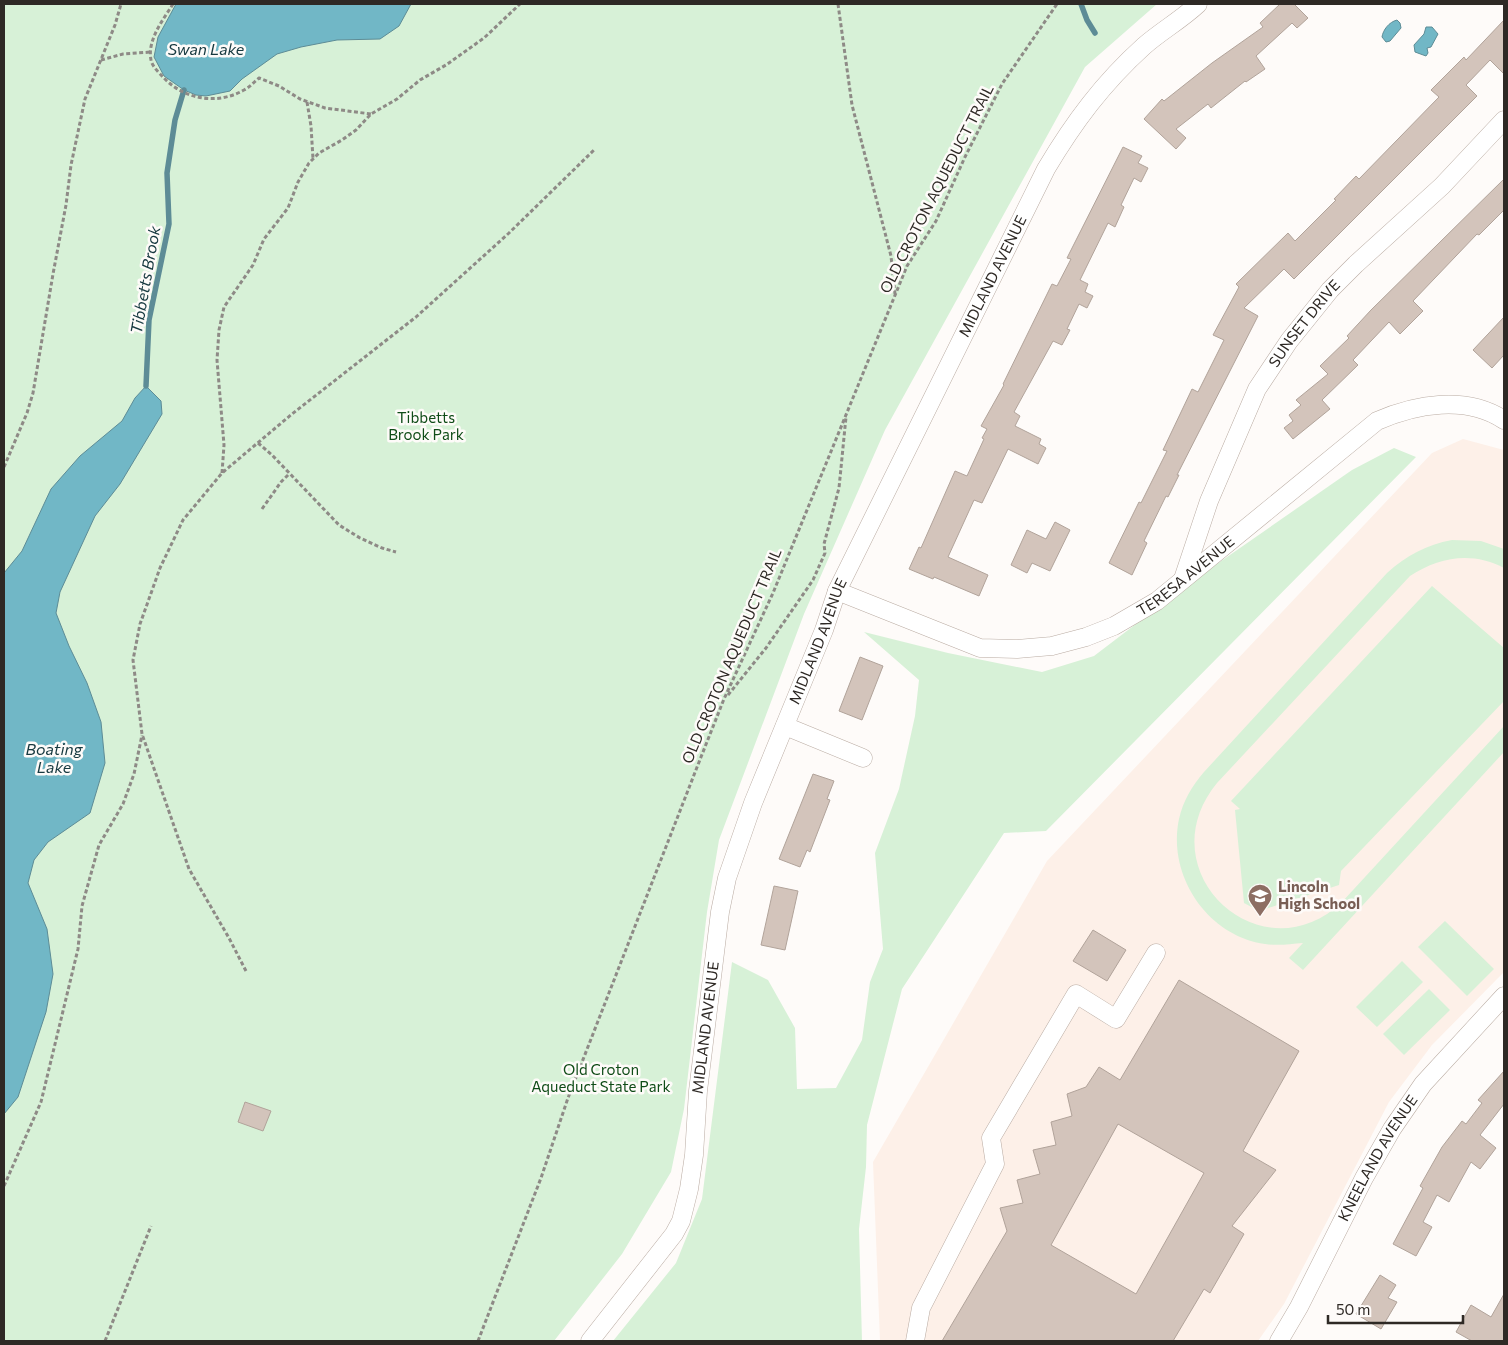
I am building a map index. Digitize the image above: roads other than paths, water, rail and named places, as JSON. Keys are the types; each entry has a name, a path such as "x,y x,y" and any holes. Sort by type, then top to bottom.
{"street":[{"name":"MIDLAND AVENUE","path":"590,1341 674,1234 681,1221 689,1189 694,1155 698,1091 720,912 727,878 753,802 824,630 837,591 1046,169 1066,134 1084,109 1116,72 1152,39 1184,18 1198,4"},
{"name":"SUNSET DRIVE","path":"1182,579 1209,501 1257,390 1288,341 1330,290 1442,186 1504,120"},
{"name":"TERESA AVENUE","path":"837,591 980,648 1017,649 1066,643 1114,626 1156,601 1377,421 1400,411 1429,405 1453,405 1480,409 1503,417"},
{"path":"785,726 863,758"},
{"path":"916,1341 921,1308 995,1164 991,1138 1076,994 1116,1019 1156,953"},
{"name":"KNEELAND AVENUE","path":"1279,1341 1299,1307 1364,1178 1392,1129 1423,1084 1504,996"}],"water":[{"name":"Swan Lake","path":"176,4 411,4 399,26 380,39 337,40 277,54 242,79 230,91 206,96 196,95 184,90 164,76 154,57 158,37"},
{"path":"1397,20 1401,28 1390,41 1386,42 1382,37 1384,32 1389,24"},
{"path":"1426,27 1432,27 1438,34 1431,47 1427,48 1428,53 1426,56 1415,52 1414,45 1424,34"},
{"name":"Boating Lake","path":"146,386 161,401 162,414 120,484 95,516 60,592 56,613 87,683 101,722 105,763 90,813 48,842 34,860 28,883 47,929 53,974 46,1012 18,1097 4,1114 4,573 22,551 51,489 80,456 122,421 135,398"}],"waterway":[{"path":"1081,4 1087,20 1095,33"},
{"name":"Tibbetts Brook","path":"146,386 149,320 169,224 167,173 175,120 184,90"}],"place":[{"name":"Lincoln High School","path":"1260,917"}],"park label":[{"name":"Tibbetts Brook Park","path":"426,426"},
{"name":"Old Croton Aqueduct State Park","path":"601,1078"}]}
